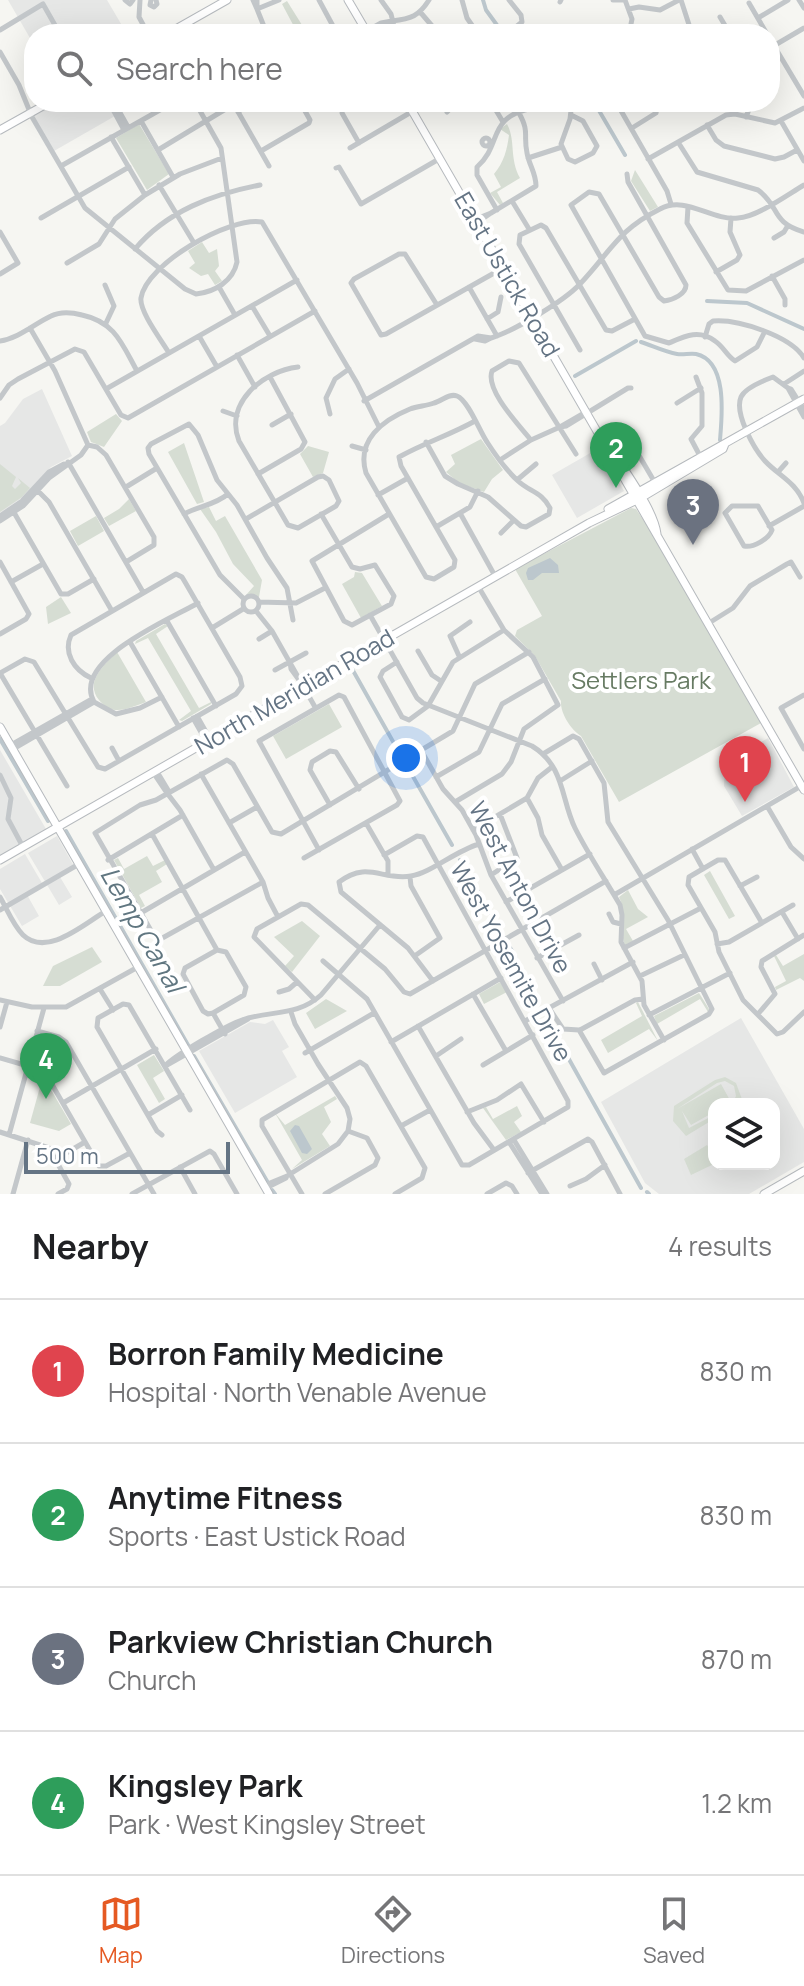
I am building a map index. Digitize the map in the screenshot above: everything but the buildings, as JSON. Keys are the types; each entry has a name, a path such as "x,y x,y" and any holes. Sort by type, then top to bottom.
{"main road":[{"path":"185,24 227,0"},
{"path":"348,0 363,24"},
{"name":"East Ustick Road","path":"414,112 607,447 609,456 636,496 651,529 657,534 803,787"},
{"path":"0,130 31,113"},
{"name":"North Meridian Road","path":"0,860 799,401"},
{"name":"North Meridian Road","path":"636,496 654,481 710,453"},
{"path":"0,727 269,1189"},
{"path":"764,1194 804,1171"}],"street":[{"path":"125,0 130,4 137,0 152,1"},
{"path":"137,0 143,24"},
{"path":"255,0 261,24"},
{"path":"257,9 279,0"},
{"path":"319,0 331,24"},
{"path":"381,0 391,14 393,24"},
{"path":"380,24 410,19 421,13 429,0"},
{"path":"462,0 471,24"},
{"path":"509,0 521,15 521,24"},
{"path":"613,0 624,0 632,24"},
{"path":"629,9 642,7 660,10 680,0 688,24"},
{"path":"758,18 788,0"},
{"path":"799,0 804,8"},
{"path":"749,3 762,24"},
{"path":"0,30 43,4 54,24"},
{"path":"421,13 430,24"},
{"path":"720,17 724,24"},
{"path":"780,42 804,28"},
{"path":"0,52 24,99"},
{"path":"780,59 804,96"},
{"path":"648,159 729,114 772,123 804,108"},
{"path":"117,112 126,128"},
{"path":"61,166 157,112"},
{"path":"31,113 89,212 192,293 201,293 219,287 233,275 236,267 221,148 200,112"},
{"path":"158,150 220,112"},
{"path":"238,112 269,166"},
{"path":"261,151 310,122 305,112"},
{"path":"344,112 359,143"},
{"path":"350,148 379,134 411,112"},
{"path":"497,112 503,122"},
{"path":"571,112 562,147 572,162 578,162 596,148 596,142 583,121 571,115"},
{"path":"622,112 667,191 671,204"},
{"path":"632,128 656,112"},
{"path":"746,117 748,112"},
{"path":"477,221 512,201 536,186 528,158 527,127 519,113 497,128 488,157 476,170 494,211"},
{"path":"141,121 173,177"},
{"path":"781,121 804,161"},
{"path":"707,125 719,143 737,149 775,159 797,150"},
{"path":"111,137 145,195"},
{"path":"678,142 700,174 758,190 787,227 803,230"},
{"path":"528,158 562,147"},
{"path":"67,263 99,244 108,228 159,185 222,158"},
{"path":"336,168 339,167 361,204 440,158"},
{"path":"41,218 129,167"},
{"path":"627,174 628,182 686,285 682,293 669,301 661,300 599,194 592,191 573,202 572,208 645,336 657,343 669,343 691,333 715,341 732,360 757,347 764,333"},
{"path":"159,185 194,243"},
{"path":"135,249 176,214 228,191 260,185"},
{"path":"364,401 475,339 485,341 554,304 579,285 621,233 671,204 731,218 744,217 804,185"},
{"path":"512,201 529,229"},
{"path":"688,207 687,223 724,286 731,291 746,291 804,260"},
{"path":"716,272 740,255 730,232 731,218"},
{"path":"169,353 140,302 143,291 161,269 194,243 232,225 254,220 262,222 349,369 379,427"},
{"path":"580,350 519,244 518,238 529,229 541,225 546,228 604,327 609,331 635,319"},
{"path":"774,238 787,227"},
{"path":"0,232 18,263 0,274"},
{"path":"437,305 403,253 351,283 381,335 437,305 504,267"},
{"path":"772,276 785,299 785,305"},
{"path":"106,389 297,280"},
{"path":"105,285 114,306 106,323"},
{"path":"219,287 235,315"},
{"path":"469,287 494,337"},
{"path":"487,319 498,312 501,297"},
{"path":"252,306 270,336"},
{"path":"0,341 11,339 70,309 106,323 137,371"},
{"path":"0,398 9,385 68,351 78,349 86,356 124,419 315,311"},
{"path":"705,337 709,324 714,320 738,322 796,346 804,358"},
{"path":"30,328 88,445"},
{"path":"199,336 217,367"},
{"path":"237,355 255,387"},
{"path":"531,440 512,418 490,378 492,371 509,361 516,361 576,454"},
{"path":"246,519 275,502 323,476 329,480 339,501 336,506 293,528 288,525 275,502 258,474 236,432 237,416 244,396 270,377 298,367"},
{"path":"330,414 326,398 335,379 349,369"},
{"path":"786,386 804,371"},
{"path":"258,474 305,445 305,438 270,377"},
{"path":"696,377 701,388 701,429 692,437 700,456"},
{"path":"769,526 804,504 796,488 764,460 747,432 742,423 741,398 745,392 773,377 786,386 804,410"},
{"path":"500,460 531,440 631,388"},
{"path":"677,403 701,388"},
{"path":"426,442 445,476 488,497 521,526 526,527 550,511 541,494 517,480 500,460 463,400 455,395 409,410 379,427 370,437 366,450 363,464 366,473 428,579 434,579 455,564 399,457 426,442 452,434 475,421"},
{"path":"799,401 804,417"},
{"path":"223,411 237,416"},
{"path":"272,425 291,414"},
{"path":"244,599 220,575 148,448 189,424 198,435 217,480 246,519 287,588 293,620"},
{"path":"0,518 13,511 37,489 54,468 81,455 88,445"},
{"path":"88,445 97,447 106,455 154,537 154,545 126,562"},
{"path":"352,446 366,450"},
{"path":"637,452 654,481"},
{"path":"68,462 143,592"},
{"path":"778,472 786,463"},
{"path":"517,480 536,464"},
{"path":"126,487 157,468"},
{"path":"378,495 408,478"},
{"path":"37,489 46,497 112,611"},
{"path":"436,527 470,507 478,491"},
{"path":"184,514 214,504 228,494"},
{"path":"732,506 758,506 769,526 771,533 746,547 725,513 732,506"},
{"path":"13,511 62,595 94,579"},
{"path":"460,513 495,576"},
{"path":"321,514 338,543 352,567 360,569 371,564 378,567 394,593 391,604 349,625 312,561 338,543 389,514"},
{"path":"501,533 513,521"},
{"path":"0,562 29,617 0,634"},
{"path":"709,623 733,608 750,586 791,562 800,577"},
{"path":"11,582 43,564"},
{"path":"67,786 0,673 29,659 34,662 83,745 101,769 216,706 236,694 242,686 240,677 198,603 182,577 176,574 73,633 68,642 68,652 78,670 91,678"},
{"path":"455,802 502,774 511,762 527,725 558,705 529,652 504,630 478,586"},
{"path":"244,599 251,596 259,602 301,602 325,588"},
{"path":"243,609 244,599"},
{"path":"256,611 259,602"},
{"path":"162,697 120,714 107,711 93,700 91,678 110,655 198,603"},
{"path":"243,609 248,613 256,611"},
{"path":"212,628 243,609"},
{"path":"256,611 272,631 315,707"},
{"path":"370,615 417,698 428,706 519,741 543,754 552,767 564,789 573,824 621,909 619,935 640,976 649,1015 664,1041 711,1011 702,988 671,925 608,822 604,783 576,736 543,754"},
{"path":"167,621 216,706"},
{"path":"459,656 450,636 470,622"},
{"path":"397,662 380,674 406,719 423,712 448,667 459,656 504,630"},
{"path":"259,639 272,631"},
{"path":"130,642 179,727"},
{"path":"418,651 432,675 441,681"},
{"path":"263,882 157,941 95,833 140,805 229,760 274,834 281,834 453,731 475,684 529,652"},
{"path":"275,670 306,653"},
{"path":"436,777 479,752 502,704 545,679"},
{"path":"304,858 319,850 366,823 400,801 344,697 339,695 259,741 319,850"},
{"path":"804,695 781,708 804,749"},
{"path":"12,747 93,700"},
{"path":"195,717 208,740"},
{"path":"112,748 119,761"},
{"name":"West Anton Drive","path":"421,750 445,792 473,830 491,875 563,1001"},
{"path":"330,805 309,765 334,751 359,789"},
{"path":"560,781 592,761"},
{"path":"473,830 527,798 538,778 552,767"},
{"path":"155,771 214,870"},
{"path":"201,774 263,882 278,917"},
{"path":"0,775 11,796 8,818 23,847"},
{"path":"614,895 803,787"},
{"path":"527,798 538,818 542,835 562,870"},
{"path":"767,806 791,847 804,859"},
{"path":"229,823 257,807"},
{"path":"491,875 517,858 500,814"},
{"path":"108,860 183,815"},
{"path":"366,823 389,866 388,874"},
{"path":"152,834 217,950"},
{"name":"West Yosemite Drive","path":"384,855 420,836 438,863 569,1105 544,1122"},
{"path":"433,981 416,955 341,892 338,885 359,871 410,877 462,849 479,844"},
{"path":"691,850 702,869"},
{"path":"139,914 246,852"},
{"path":"506,902 590,854"},
{"path":"762,923 723,859 688,880 716,935 717,944 743,1000 777,1034 782,1034 804,1012"},
{"path":"3,908 79,864"},
{"path":"410,877 411,886 440,938 416,955"},
{"path":"740,886 757,877"},
{"path":"315,1000 256,940 254,934 257,929 304,903 391,975 406,993 433,981 606,881"},
{"path":"0,897 3,908 19,931 34,942 52,942 106,911"},
{"path":"717,944 729,942 793,905"},
{"path":"624,948 701,908"},
{"path":"758,1014 775,994 761,967 762,961 801,937 782,912"},
{"path":"609,914 613,922 621,924"},
{"path":"165,1066 249,1018 291,1012 315,1000 380,925"},
{"path":"537,958 579,935"},
{"path":"217,950 226,952 247,991 208,1014 203,1011 183,972 217,950"},
{"path":"640,976 684,955"},
{"path":"323,961 362,994 464,1166 544,1122 521,1084 497,1100 467,1112"},
{"path":"525,1021 633,962"},
{"path":"594,964 602,980"},
{"path":"0,1027 4,1001 44,1008 66,1007 138,967"},
{"path":"649,1015 730,973"},
{"path":"391,1042 501,978"},
{"path":"279,992 297,982"},
{"path":"100,989 113,1010"},
{"path":"473,994 506,1051"},
{"path":"579,1030 635,1000 643,999"},
{"path":"162,1135 96,1022 127,1004 190,1110"},
{"path":"9,1135 44,1008"},
{"name":"West Anton Drive","path":"549,1008 563,1029 579,1030 604,1073 664,1041"},
{"path":"269,1189 338,1144 348,1131 348,1111 308,1052 291,1012"},
{"path":"213,1013 224,1032"},
{"path":"308,1052 374,1013"},
{"path":"418,1026 467,1112 494,1150"},
{"path":"37,1031 66,1042 154,1194"},
{"path":"483,1065 533,1035"},
{"path":"436,1056 461,1039"},
{"path":"63,1103 156,1049"},
{"path":"0,1058 46,1074 101,1167 130,1153"},
{"path":"302,1194 288,1175 262,1126 262,1120 362,1062 425,1168 425,1174 395,1194"},
{"path":"148,1115 182,1095"},
{"path":"401,1126 430,1110"},
{"path":"325,1194 378,1161 369,1140 348,1131"},
{"path":"0,1132 47,1145 69,1185 58,1194"},
{"path":"530,1172 588,1139 620,1194"},
{"path":"13,1194 28,1140"},
{"path":"512,1141 545,1194"},
{"path":"56,1159 85,1142"},
{"path":"132,1194 210,1151 237,1194"},
{"path":"570,1186 605,1165"},
{"path":"180,1167 195,1194"},
{"path":"487,1194 509,1183 517,1194"},
{"path":"410,1185 415,1194"}],"shaded area":[{"path":"8,0 107,0 121,24 24,24 24,28"},
{"path":"38,112 113,112 115,116 54,151 33,115"},
{"path":"42,389 72,456 51,467 23,497 0,513 0,426 23,399"},
{"path":"599,448 624,491 577,518 552,475"},
{"path":"550,558 558,565 559,573 542,573 528,580 528,568"},
{"path":"768,738 794,787 742,816 724,786 725,763"},
{"path":"0,750 46,829 0,856"},
{"path":"57,836 75,868 60,877 72,897 59,905 28,853"},
{"path":"25,854 42,883 26,893 39,916 22,926 0,889 0,869"},
{"path":"741,1018 804,1129 804,1162 749,1194 659,1194 645,1183 601,1102"},
{"path":"273,1020 289,1047 282,1051 297,1077 235,1113 199,1051 250,1022 265,1024"},
{"path":"295,1125 299,1126 312,1149 307,1154 302,1153 290,1131"}],"green space":[{"path":"287,1 301,24 293,24 282,4"},
{"path":"139,124 169,174 147,190 116,138"},
{"path":"507,124 520,178 497,192 503,203 500,205 490,193 501,187 494,174 506,151 509,135 500,129"},
{"path":"635,170 658,207 650,211 631,181"},
{"path":"202,242 209,253 217,249 219,266 215,271 222,281 215,285 208,274 201,276 189,268 195,263 188,251"},
{"path":"116,414 122,421 104,447 91,442 87,432"},
{"path":"481,439 503,470 492,479 484,492 459,483 446,472 455,464 451,455"},
{"path":"184,443 204,502 197,504 168,452"},
{"path":"308,446 329,452 323,473 313,477 300,454"},
{"path":"0,464 16,477 12,486 15,489 21,483 18,478 30,488 0,512"},
{"path":"129,499 136,511 109,526 104,518"},
{"path":"209,507 216,521 225,516 262,580 259,597 246,595 254,586 233,564 200,509"},
{"name":"Settlers Park","path":"631,508 636,509 646,524 761,723 619,802 581,736 567,721 561,701 535,656 515,636 517,630 542,616 515,569"},
{"path":"96,516 104,531 78,546 70,531"},
{"path":"355,572 362,573 382,606 361,618 342,584 354,577"},
{"path":"61,597 71,613 48,624 46,607"},
{"path":"165,624 168,626 156,634 199,708 211,702 182,721 179,720 191,711 148,638 135,644"},
{"path":"117,652 146,702 119,710 102,704 94,687 98,674"},
{"path":"329,704 342,727 286,759 273,736"},
{"path":"147,856 153,866 165,860 167,864 156,871 162,882 139,895 145,906 141,908 114,860 118,858 124,869"},
{"path":"710,871 735,916 729,919 704,875"},
{"path":"628,890 638,909 648,917 626,929 633,941 625,945 619,897"},
{"path":"302,921 320,936 292,972 285,966 294,956 274,937"},
{"path":"92,947 102,962 60,986 43,986 53,966"},
{"path":"804,954 804,981 800,978 776,990 775,987 786,981 774,956 783,966"},
{"path":"500,982 507,992 484,1004 479,994"},
{"path":"699,993 708,1012 700,999 657,1024 654,1016"},
{"path":"326,999 347,1011 315,1029 306,1013"},
{"path":"638,1002 658,1041 649,1029 608,1053 601,1040 642,1016"},
{"path":"154,1055 164,1071 153,1078 165,1099 159,1103 137,1065"},
{"path":"43,1076 71,1124 59,1131 30,1123"},
{"path":"725,1077 736,1083 742,1098 735,1098 734,1086 725,1081 677,1109 721,1084 729,1098 708,1098 708,1115 691,1125 682,1111 689,1128 708,1118 708,1123 686,1136 673,1121 674,1106"},
{"path":"335,1096 337,1099 324,1107 331,1122 322,1134 330,1146 292,1169 302,1160 275,1113 285,1125"},
{"path":"517,1106 522,1116 514,1122 521,1132 506,1140 483,1108 486,1107 493,1119"},
{"path":"708,1146 708,1167 691,1175 684,1159"}],"waterway":[{"path":"483,0 496,24"},
{"path":"600,112 625,155"},
{"path":"707,301 747,303 804,329"},
{"path":"575,376 636,341"},
{"path":"641,342 672,353 696,354 714,367 721,391 720,440"},
{"path":"351,667 400,754"},
{"name":"Lemp Canal","path":"0,739 48,821"},
{"path":"407,766 452,845"},
{"name":"Lemp Canal","path":"66,831 188,1045"},
{"path":"460,860 501,932"},
{"path":"509,946 516,957"},
{"path":"514,963 533,995"},
{"path":"556,1036 641,1188"},
{"name":"Lemp Canal","path":"194,1056 267,1181"},
{"name":"Lemp Canal","path":"272,1190 275,1194"}],"place":[{"name":"Anytime Fitness","path":"616,488"},
{"name":"Parkview Christian Church","path":"693,545"},
{"name":"Borron Family Medicine","path":"745,802"},
{"name":"Kingsley Park","path":"46,1099"}]}
